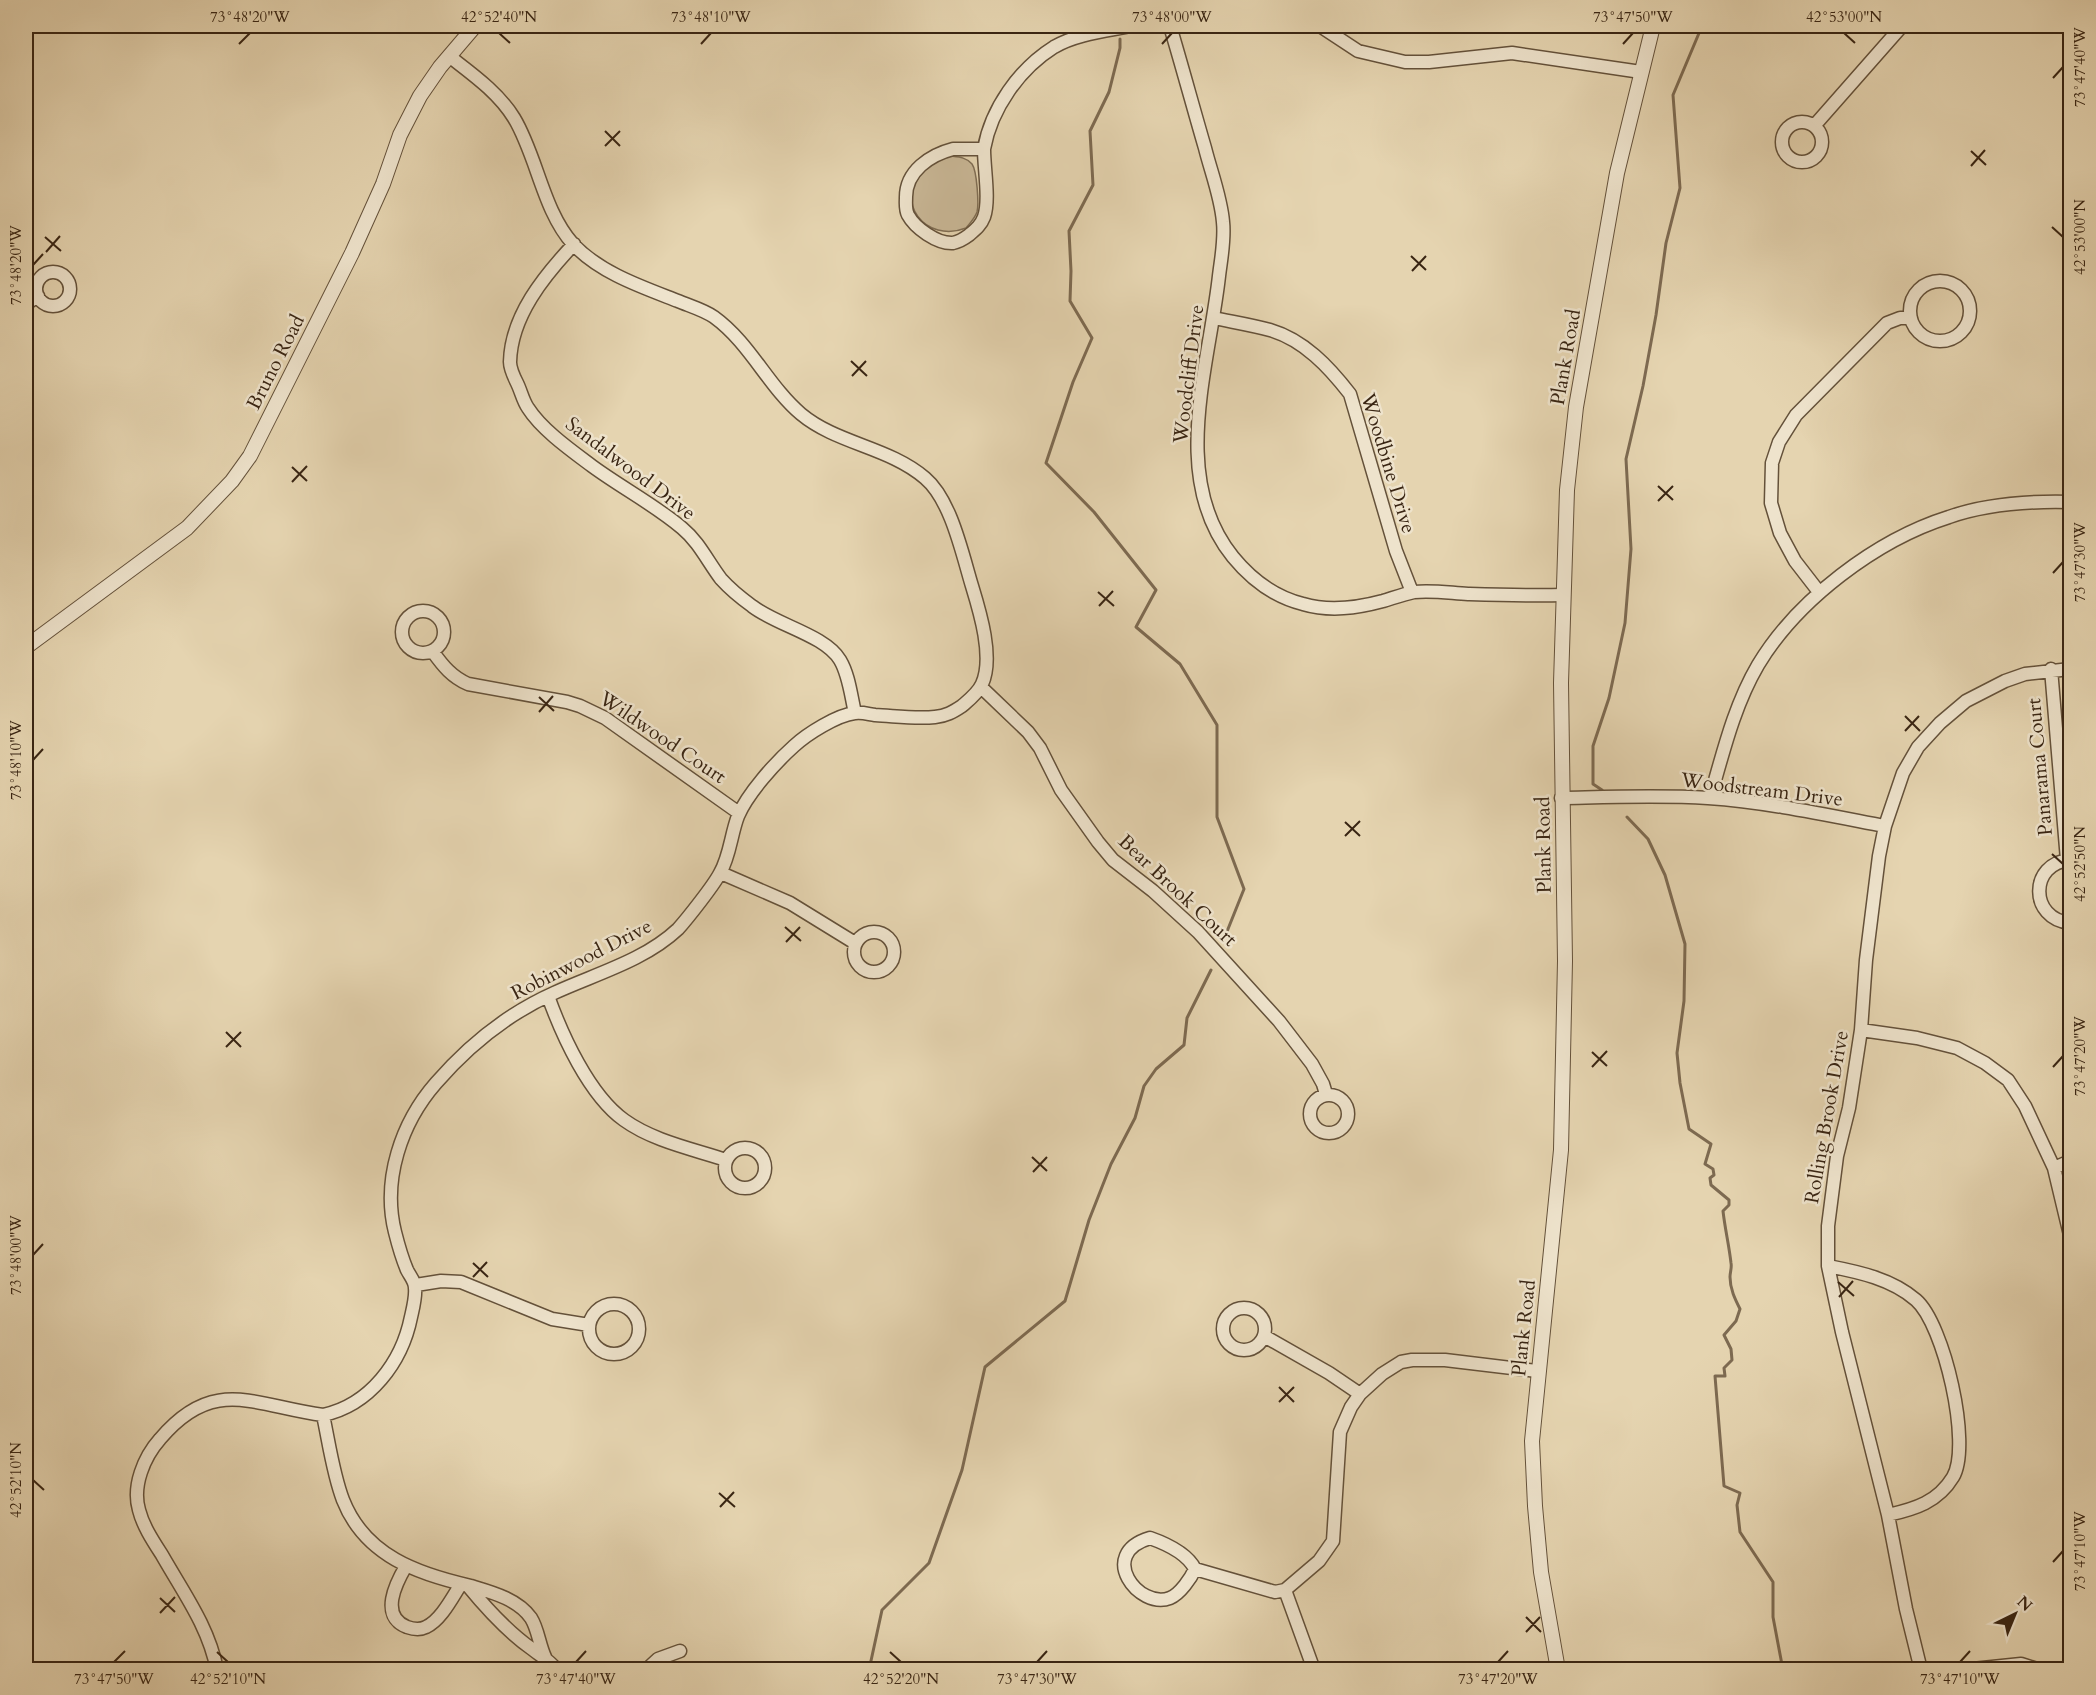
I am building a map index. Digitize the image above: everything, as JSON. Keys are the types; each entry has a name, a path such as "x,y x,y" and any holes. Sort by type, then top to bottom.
{"street":[{"name":"Bruno Road","path":"26,647 187,528 232,481 250,456 352,253 383,184 400,135 420,96 449,56 475,26"},
{"path":"984,149 953,149 938,153 917,169 907,183 906,207 913,222 923,231 936,239 952,243 966,237 979,227 986,207 984,149 987,135 1014,83 1055,47 1079,37 1131,26"},
{"name":"Woodcliff Drive","path":"1170,26 1215,185 1223,223 1214,318 1198,416 1197,449 1204,501 1209,518 1225,546 1246,572 1261,584 1301,604 1336,609 1379,602 1412,592 1430,591 1518,596 1563,595"},
{"path":"1320,26 1358,51 1405,62 1429,62 1512,53 1641,72"},
{"name":"Plank Road","path":"1558,1670 1541,1572 1534,1506 1532,1441 1560,1150 1565,962 1561,683 1567,490 1576,407 1617,173 1653,26"},
{"path":"1814,126 1902,26"},
{"path":"449,56 494,92 512,114 525,140 557,220 573,244 605,268 714,317 743,344 779,391 802,414 824,429 902,463 922,475 938,490 954,531 979,610 986,652 986,670 981,687"},
{"name":"Sandalwood Drive","path":"573,244 538,285 514,335 510,364 528,409 552,434 592,466 683,529 697,544 722,579 742,599 763,615 829,648 840,660 855,713"},
{"path":"1943,280 1954,284 1963,291 1969,301 1971,313 1968,325 1960,334 1949,340 1937,341 1925,337 1916,329 1911,318 1910,307 1914,296 1922,287 1932,282 1943,280"},
{"path":"26,304 38,296"},
{"name":"Woodbine Drive","path":"1214,318 1272,330 1295,342 1315,355 1350,394 1396,551 1412,592"},
{"path":"1819,592 1795,561 1780,533 1772,503 1772,463 1779,442 1796,415 1887,323 1900,318 1911,318"},
{"path":"1710,798 1730,729 1757,667 1772,644 1819,592 1840,574 1898,539 1950,516 2012,504 2070,502"},
{"name":"Wildwood Court","path":"433,652 447,670 468,684 567,702 605,718 739,813"},
{"name":"Rolling Brook Drive","path":"1921,1670 1906,1609 1888,1515 1842,1332 1828,1266 1828,1226 1836,1167 1849,1108 1861,1030 1866,960 1885,826 1903,773 1918,747 1940,723 1966,701 2005,681 2051,669 2070,669"},
{"name":"Panarama Court","path":"2051,669 2069,860 2055,864 2046,872 2040,883 2039,895 2043,907 2051,916 2062,922 2070,923"},
{"name":"Robinwood Drive","path":"416,1285 402,1256 390,1201 393,1170 402,1140 419,1105 432,1087 473,1044 517,1012 652,949 679,928 721,873 739,813 760,783 795,745 824,725 855,713 905,717 940,717 950,714 981,687"},
{"name":"Bear Brook Court","path":"981,687 1028,732 1040,748 1061,790 1113,860 1154,891 1198,932 1279,1021 1312,1064 1326,1094"},
{"name":"Woodstream Drive","path":"1562,798 1635,796 1710,798 1788,808 1885,826"},
{"path":"721,873 790,903 855,943"},
{"path":"548,996 556,1018 583,1070 598,1093 616,1113 624,1120 652,1134 726,1160"},
{"path":"1861,1030 1917,1038 1957,1048 2008,1080 2025,1106 2054,1168 2070,1235"},
{"path":"2054,1168 2070,1161"},
{"path":"1828,1266 1857,1272 1890,1283 1917,1301 1929,1316 1949,1367 1959,1433 1959,1456 1954,1476 1929,1502 1912,1510 1888,1515"},
{"path":"218,1670 207,1635 148,1533 139,1510 137,1492 141,1472 152,1448 177,1420 197,1406 215,1400 233,1398 323,1415 332,1414 364,1395 395,1364 408,1333 416,1285 441,1281 461,1282 542,1316 590,1325"},
{"path":"623,1305 637,1318 639,1336 628,1350 617,1354 606,1353 592,1342 590,1325 595,1313 605,1306 623,1305"},
{"path":"1264,1336 1329,1373 1360,1394"},
{"path":"1195,1569 1171,1598 1160,1599 1139,1592 1128,1580 1124,1565 1127,1553 1137,1542 1150,1538 1166,1544 1191,1561 1195,1569 1275,1592 1285,1590 1320,1561 1333,1541 1340,1432 1351,1407 1360,1394 1392,1367 1412,1360 1445,1360 1538,1371"},
{"path":"323,1415 336,1478 347,1509 372,1542 387,1555 421,1573 498,1595 520,1608 530,1616 545,1656"},
{"path":"406,1566 396,1584 391,1604 395,1618 408,1627 419,1630 435,1620 464,1585"},
{"path":"464,1585 532,1650 545,1656 558,1670"},
{"path":"1285,1590 1314,1670"},
{"path":"646,1670 658,1659 680,1651"},
{"path":"1963,1670 2021,1664 2040,1670"}],"shaded area":[{"path":"950,156 965,159 972,164 978,202 976,214 966,228 951,231 938,230 927,225 918,216 913,206 912,194 916,181 926,169"}],"waterway":[{"path":"1602,790 1593,784 1593,746 1609,698 1625,623 1631,549 1626,459 1643,386 1666,243 1680,188 1673,95 1702,26"},
{"path":"1120,39 1120,48 1109,92 1090,131 1093,185 1069,231 1070,301 1092,338 1073,382 1046,463 1094,512 1156,590 1136,627 1180,664 1217,725 1217,817 1244,889 1226,934"},
{"path":"1627,817 1648,839 1665,875 1685,944 1684,1001 1677,1053 1680,1083 1689,1129 1711,1144 1705,1164 1713,1169 1714,1175 1710,1178 1711,1185 1729,1200 1729,1205 1723,1211 1731,1265 1731,1286 1740,1309 1736,1321 1724,1335 1731,1349 1732,1360 1724,1368 1725,1376 1715,1376 1724,1486 1740,1493 1737,1505 1740,1532 1773,1582 1773,1617 1783,1670"},
{"path":"869,1670 882,1610 929,1563 962,1470 985,1367 1065,1301 1089,1220 1111,1164 1135,1118 1144,1086 1156,1069 1184,1045 1187,1018 1211,970"}]}
